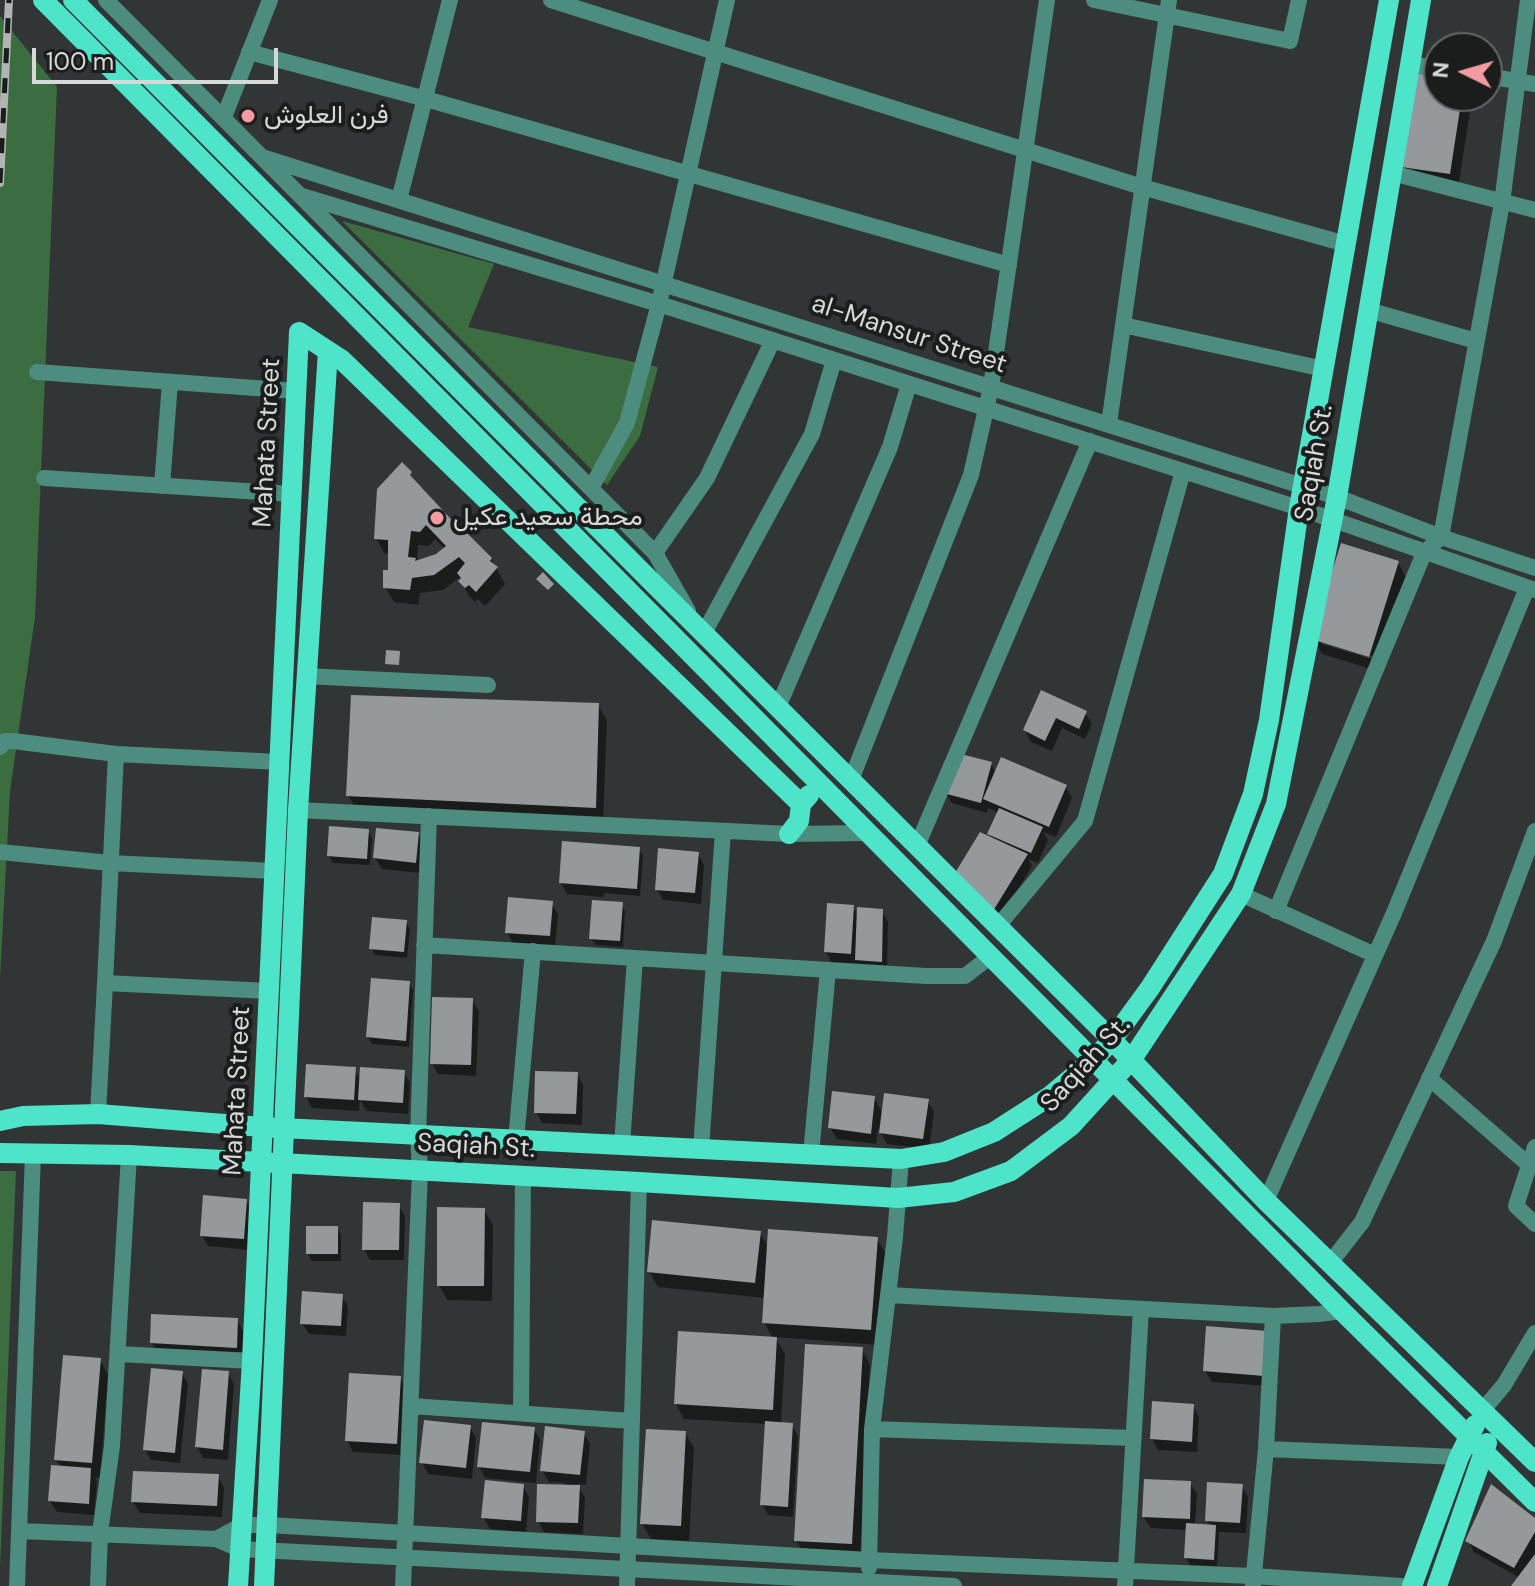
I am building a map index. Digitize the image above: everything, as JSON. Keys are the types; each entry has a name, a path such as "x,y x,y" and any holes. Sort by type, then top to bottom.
{"main road":[{"path":"43,0 1535,1502"},
{"path":"73,0 1132,1059 1266,1201 1535,1462"},
{"name":"Saqiah St.","path":"0,1121 23,1116 98,1114 273,1128 901,1159 944,1152 994,1132 1050,1096 1112,1040 1150,988 1223,874 1253,794 1269,720 1299,508 1389,0"},
{"name":"Saqiah St.","path":"0,1153 129,1155 898,1198 954,1192 1011,1171 1071,1126 1132,1059 1241,894 1276,804 1337,497 1421,0"},
{"name":"Mahata Street","path":"238,1586 252,1361 271,1163 298,810 328,351 299,332 269,991 273,1128"},
{"path":"328,351 342,360 801,804"},
{"path":"789,834 799,821 801,804 820,783"},
{"name":"Mahata Street","path":"264,1586 268,1525 271,1163"},
{"path":"1437,1586 1476,1444 1489,1417"},
{"path":"1412,1586 1459,1457 1476,1444"}],"street":[{"path":"106,0 655,553 699,629 812,434 834,360"},
{"path":"224,117 270,0"},
{"path":"399,200 450,0"},
{"path":"551,0 1142,187 1346,244"},
{"path":"591,488 627,423 659,304 727,0"},
{"path":"851,780 971,475 991,387 1047,0"},
{"path":"1094,0 1168,8 1290,41 1299,0"},
{"path":"1276,911 1424,553 1441,537 1502,203 1528,0"},
{"path":"1109,424 1168,8"},
{"path":"249,52 426,99 687,176 1009,265"},
{"path":"1410,64 1423,66"},
{"path":"1503,78 1535,84"},
{"name":"al-Mansur Street","path":"265,158 1303,486 1535,568"},
{"path":"1392,173 1535,210"},
{"name":"al-Mansur Street","path":"302,196 659,304 1090,441 1332,519 1531,589"},
{"path":"1368,310 1476,341"},
{"path":"1123,325 1324,369"},
{"path":"655,553 707,478 773,340"},
{"path":"37,372 296,391"},
{"path":"162,486 170,382"},
{"path":"778,707 890,447 909,384"},
{"path":"917,846 1090,441"},
{"path":"998,926 1085,821 1183,471"},
{"path":"44,478 292,494"},
{"path":"1266,1201 1531,589"},
{"path":"305,676 488,685"},
{"path":"0,747 5,741 13,741 116,754 279,762"},
{"path":"98,1114 116,754"},
{"path":"298,810 789,834 869,833"},
{"path":"403,1586 420,1171 418,1135 429,816"},
{"path":"701,1149 723,831"},
{"path":"1330,1263 1362,1222 1494,941 1535,831"},
{"path":"0,852 110,863 274,871"},
{"path":"1241,894 1375,955"},
{"path":"424,945 965,976 991,956"},
{"path":"516,1140 533,951"},
{"path":"622,1145 635,958"},
{"path":"811,1154 828,970"},
{"path":"105,983 269,991"},
{"path":"1429,1078 1529,1165"},
{"path":"1535,1147 1516,1206 1535,1224"},
{"path":"17,1586 33,1154"},
{"path":"98,1586 100,1533 112,1446 129,1155"},
{"path":"870,1584 872,1429 901,1159"},
{"path":"521,1413 523,1176"},
{"path":"627,1578 639,1182"},
{"path":"888,1295 1273,1316 1342,1311"},
{"path":"1126,1579 1141,1309"},
{"path":"1253,1581 1266,1449 1273,1316"},
{"path":"1489,1417 1535,1333"},
{"path":"118,1354 252,1361"},
{"path":"411,1406 632,1421"},
{"path":"872,1429 1133,1438"},
{"path":"1266,1449 1459,1457"},
{"path":"216,1539 242,1525 268,1525 869,1560 1126,1579 1401,1586"},
{"path":"20,1531 216,1539 240,1549 404,1557 627,1578 954,1586"}],"green space":[{"path":"0,16 57,87 35,617 10,791 0,978"},
{"path":"342,221 494,264 468,327 658,367 640,436 607,485"},
{"path":"0,1171 16,1171 0,1568"}],"building":[{"path":"1416,73 1423,74 1423,112 1460,112 1450,174 1401,167"},
{"path":"402,462 412,472 410,475 498,567 476,592 458,581 461,578 457,573 465,563 459,557 434,575 412,578 410,590 383,588 383,570 388,570 388,540 374,539 377,489","holes":["426,525 446,546 436,554 415,561 416,558 408,557 411,531 420,532"]},
{"path":"1341,543 1399,561 1369,657 1311,639"},
{"path":"543,572 554,584 548,590 536,579"},
{"path":"386,650 400,651 399,665 385,664"},
{"path":"1041,690 1087,711 1079,729 1056,718 1045,741 1023,730"},
{"path":"351,695 599,703 596,808 346,796"},
{"path":"961,754 992,762 981,803 943,793"},
{"path":"1001,757 1067,785 1049,827 983,799"},
{"path":"999,808 1043,827 1031,853 987,834"},
{"path":"329,826 369,829 367,859 327,856"},
{"path":"376,828 419,832 416,863 373,858"},
{"path":"980,832 1028,854 993,911 955,873"},
{"path":"562,841 640,847 637,889 559,883"},
{"path":"658,848 699,852 695,893 655,890"},
{"path":"508,897 553,901 550,936 505,933"},
{"path":"592,900 623,902 620,941 589,939"},
{"path":"827,903 854,905 851,954 824,952"},
{"path":"857,907 883,909 882,962 855,960"},
{"path":"372,917 407,920 404,952 369,949"},
{"path":"371,978 410,981 406,1041 366,1037"},
{"path":"432,997 473,998 471,1065 430,1064"},
{"path":"306,1064 356,1067 354,1100 304,1097"},
{"path":"360,1067 405,1070 403,1103 358,1100"},
{"path":"535,1071 578,1072 576,1114 534,1113"},
{"path":"832,1091 875,1096 871,1134 828,1128"},
{"path":"884,1093 929,1099 923,1139 879,1133"},
{"path":"203,1195 247,1199 244,1239 200,1236"},
{"path":"363,1202 400,1203 399,1250 362,1250"},
{"path":"437,1207 485,1208 484,1286 437,1286"},
{"path":"652,1220 761,1231 755,1283 647,1272"},
{"path":"306,1226 338,1226 338,1254 306,1254"},
{"path":"768,1229 878,1237 871,1330 762,1323"},
{"path":"302,1291 343,1294 341,1326 300,1324"},
{"path":"151,1314 238,1318 237,1348 150,1343"},
{"path":"1206,1326 1267,1331 1264,1376 1203,1371"},
{"path":"678,1331 777,1337 773,1410 674,1404"},
{"path":"805,1344 863,1347 852,1544 794,1541"},
{"path":"63,1355 101,1358 92,1463 54,1460"},
{"path":"151,1368 183,1371 175,1453 143,1450"},
{"path":"202,1369 229,1371 223,1450 195,1447"},
{"path":"349,1373 401,1376 397,1444 345,1441"},
{"path":"1152,1401 1194,1404 1192,1442 1150,1439"},
{"path":"424,1420 471,1425 466,1468 419,1463"},
{"path":"765,1421 793,1423 788,1507 760,1505"},
{"path":"482,1422 535,1427 530,1472 477,1467"},
{"path":"545,1426 585,1431 580,1475 540,1471"},
{"path":"646,1429 686,1431 681,1526 640,1524"},
{"path":"51,1465 91,1468 89,1504 48,1501"},
{"path":"133,1471 219,1474 217,1506 131,1502"},
{"path":"1144,1479 1191,1481 1190,1519 1142,1517"},
{"path":"485,1480 524,1484 521,1521 481,1518"},
{"path":"1207,1482 1243,1484 1240,1523 1205,1521"},
{"path":"537,1484 580,1485 578,1523 536,1522"},
{"path":"1491,1484 1535,1518 1535,1532 1514,1568 1465,1541"},
{"path":"1186,1523 1216,1525 1214,1560 1184,1558"},
{"path":"1535,1554 1535,1586 1511,1586"}],"railway":[{"path":"0,183 9,0"}],"place":[{"name":"فرن العلوش","path":"248,116"},
{"name":"محطة سعيد عكيل","path":"437,518"}]}
